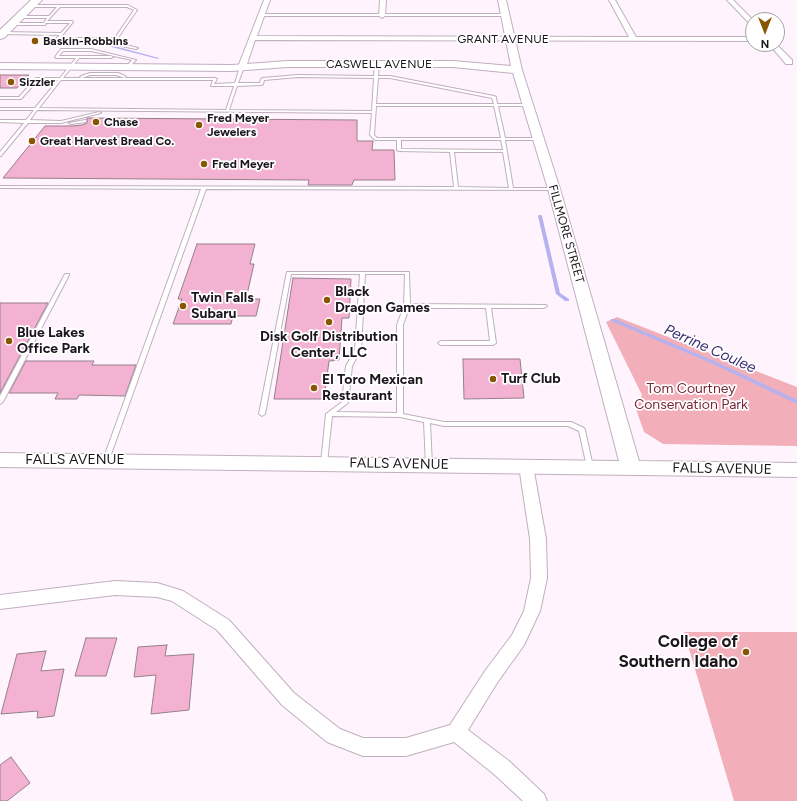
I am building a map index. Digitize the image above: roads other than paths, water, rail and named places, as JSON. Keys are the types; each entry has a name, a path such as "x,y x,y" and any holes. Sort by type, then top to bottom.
{"main road":[{"path":"2,34 34,3"}],"street":[{"path":"242,67 267,0"},
{"path":"382,16 383,0"},
{"name":"FILLMORE STREET","path":"502,0 507,15 517,70 554,189 630,468"},
{"path":"612,0 634,39"},
{"path":"730,0 745,16"},
{"name":"GRANT AVENUE","path":"253,38 745,39"},
{"path":"780,52 789,62"},
{"name":"CASWELL AVENUE","path":"0,66 242,67 288,64 452,64 517,70"},
{"name":"FALLS AVENUE","path":"0,460 106,460 797,470"},
{"path":"0,602 115,588 157,590 177,596 222,625 288,699 334,736 363,747 406,747 456,732 491,677 518,640 532,611 539,578 538,539 526,466"},
{"path":"456,732 502,768 537,801"}],"lane":[{"path":"34,3 59,6 127,6 136,10 113,43 136,48"},
{"path":"45,23 59,6"},
{"path":"261,15 507,15"},
{"path":"15,21 49,17"},
{"path":"15,21 35,24 72,22 71,24"},
{"path":"56,24 71,24"},
{"path":"71,24 58,39 116,39"},
{"path":"2,34 62,34"},
{"path":"121,57 57,57 62,50 91,50 134,60 128,67"},
{"path":"0,155 83,50"},
{"path":"377,64 372,135 376,139 539,139"},
{"path":"227,111 242,67"},
{"path":"11,109 37,79 215,79 212,85 261,84 263,79 298,76 390,77 494,97 511,189"},
{"path":"0,98 20,98"},
{"path":"374,105 528,105"},
{"path":"0,109 374,112"},
{"path":"61,122 102,113 108,110"},
{"path":"94,118 102,116 102,113"},
{"path":"0,121 78,123 85,121"},
{"path":"399,139 399,150 504,151"},
{"path":"452,151 456,189"},
{"path":"0,187 554,189"},
{"path":"106,460 204,188"},
{"path":"262,414 289,273 363,273 407,274 407,306 400,325 400,415"},
{"path":"324,463 329,414 345,403 349,366 358,350 363,273"},
{"path":"0,402 67,275"},
{"path":"407,306 544,306"},
{"path":"441,343 493,343 488,306"},
{"path":"329,414 400,415 444,424 569,424 582,430 590,467"},
{"path":"427,420 429,465"}],"waterway":[{"name":"Perrine Coulee","path":"55,42 96,42 158,58"},
{"name":"Perrine Coulee","path":"540,216 558,294 567,300"},
{"name":"Perrine Coulee","path":"613,320 715,363 797,402"}],"place":[{"name":"Baskin-Robbins","path":"35,41"},
{"name":"Sizzler","path":"11,82"},
{"name":"Chase","path":"96,122"},
{"name":"Fred Meyer Jewelers","path":"199,125"},
{"name":"Great Harvest Bread Co.","path":"32,141"},
{"name":"Fred Meyer","path":"204,164"},
{"name":"Black Dragon Games","path":"327,300"},
{"name":"Twin Falls Subaru","path":"183,306"},
{"name":"Disk Golf Distribution Center, LLC","path":"329,322"},
{"name":"Blue Lakes Office Park","path":"9,341"},
{"name":"Turf Club","path":"493,379"},
{"name":"El Toro Mexican Restaurant","path":"314,388"},
{"name":"College of Southern Idaho","path":"746,652"}],"park label":[{"name":"Tom Courtney Conservation Park","path":"691,398"}]}
